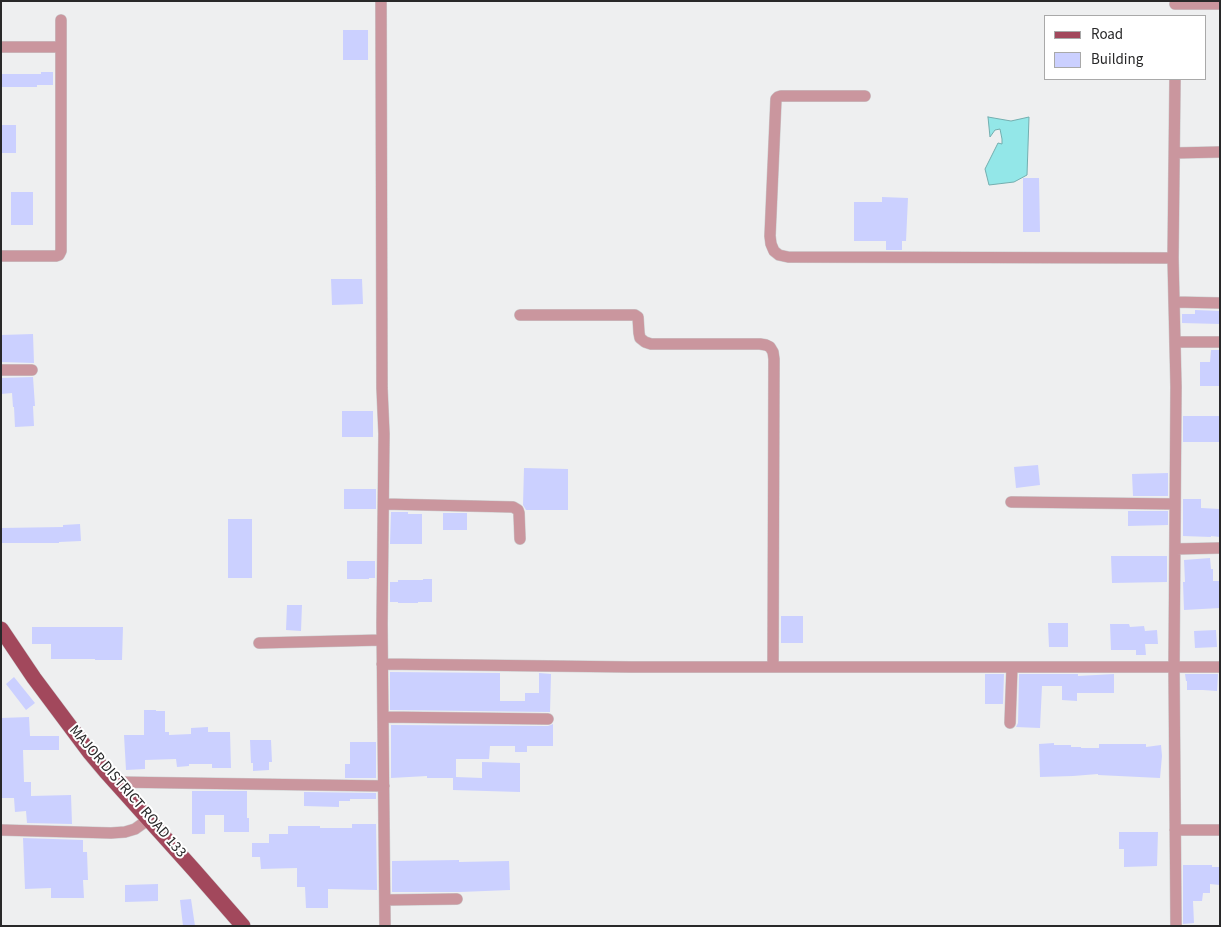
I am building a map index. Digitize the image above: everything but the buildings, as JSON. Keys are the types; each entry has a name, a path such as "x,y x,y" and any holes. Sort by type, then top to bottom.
{"main road":[{"name":"MAJOR DISTRICT ROAD 133","path":"1,629 34,678 90,753 243,926"}],"street":[{"path":"381,1 382,388 384,434 382,664 385,926"},
{"path":"1175,3 1220,4"},
{"path":"1,256 56,256 61,251 61,20"},
{"path":"1,47 61,47"},
{"path":"1175,80 1174,666 1176,926"},
{"path":"865,96 781,96 776,99 770,236 774,251 780,255 788,257 1174,258"},
{"path":"1175,153 1220,152"},
{"path":"1174,302 1220,303"},
{"path":"520,315 635,315 639,321 640,338 651,344 760,344 770,347 774,359 773,666"},
{"path":"1175,342 1220,342"},
{"path":"1,370 32,370"},
{"path":"1011,502 1175,504"},
{"path":"384,504 513,507 519,513 520,539"},
{"path":"1175,549 1220,548"},
{"path":"259,643 382,640"},
{"path":"382,664 1220,667"},
{"path":"1010,723 1012,666"},
{"path":"383,717 548,720"},
{"path":"115,782 384,786"},
{"path":"1,830 125,832 149,819"},
{"path":"1175,830 1220,830"},
{"path":"385,900 457,899"}],"water":[{"path":"988,117 1011,121 1029,117 1027,175 1014,182 989,185 985,169 998,143 1002,144 1002,139 1000,129 995,130 990,137"}]}
